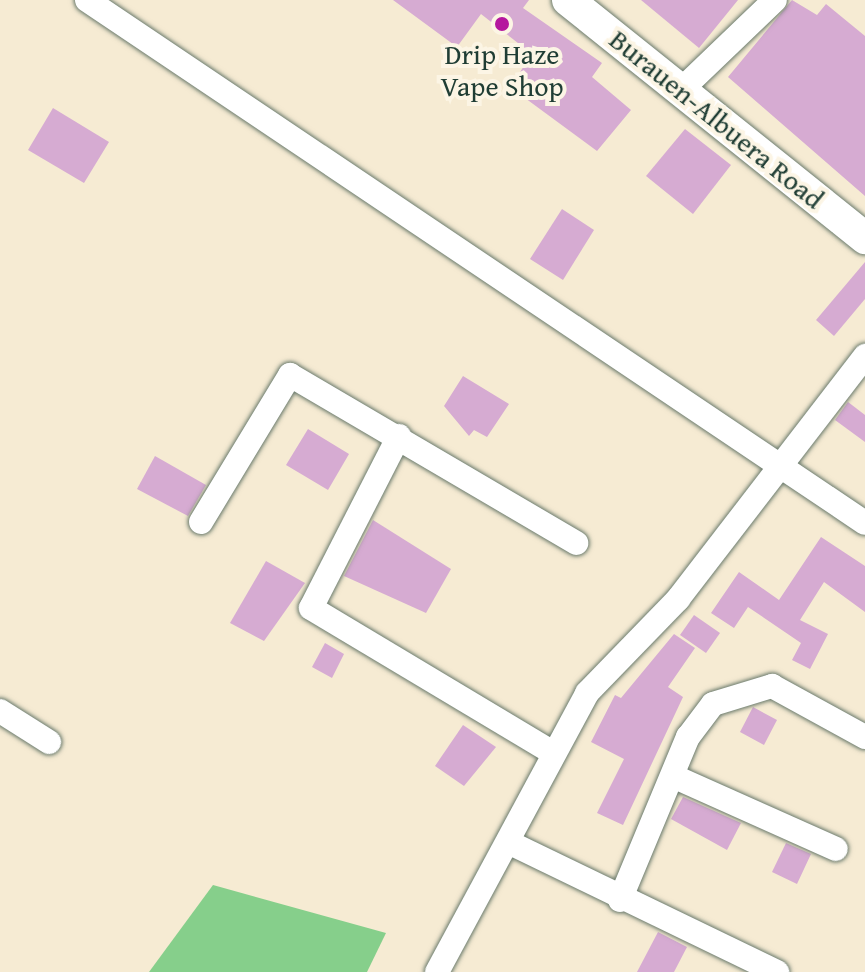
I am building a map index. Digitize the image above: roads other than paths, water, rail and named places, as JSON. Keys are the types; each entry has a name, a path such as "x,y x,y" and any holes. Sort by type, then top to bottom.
{"street":[{"path":"87,0 865,523"},
{"name":"Burauen-Albuera Road","path":"568,0 865,238"},
{"path":"681,90 775,0"},
{"path":"437,972 587,693 678,599 865,356"},
{"path":"201,522 290,375 399,436 576,543"},
{"path":"399,436 311,608 553,753"},
{"path":"620,900 675,777 688,737 713,704 772,686 865,737"},
{"path":"0,711 49,742"},
{"path":"675,777 836,849"},
{"path":"508,842 620,900 777,972"}],"place":[{"name":"Drip Haze Vape Shop","path":"502,24"}]}
